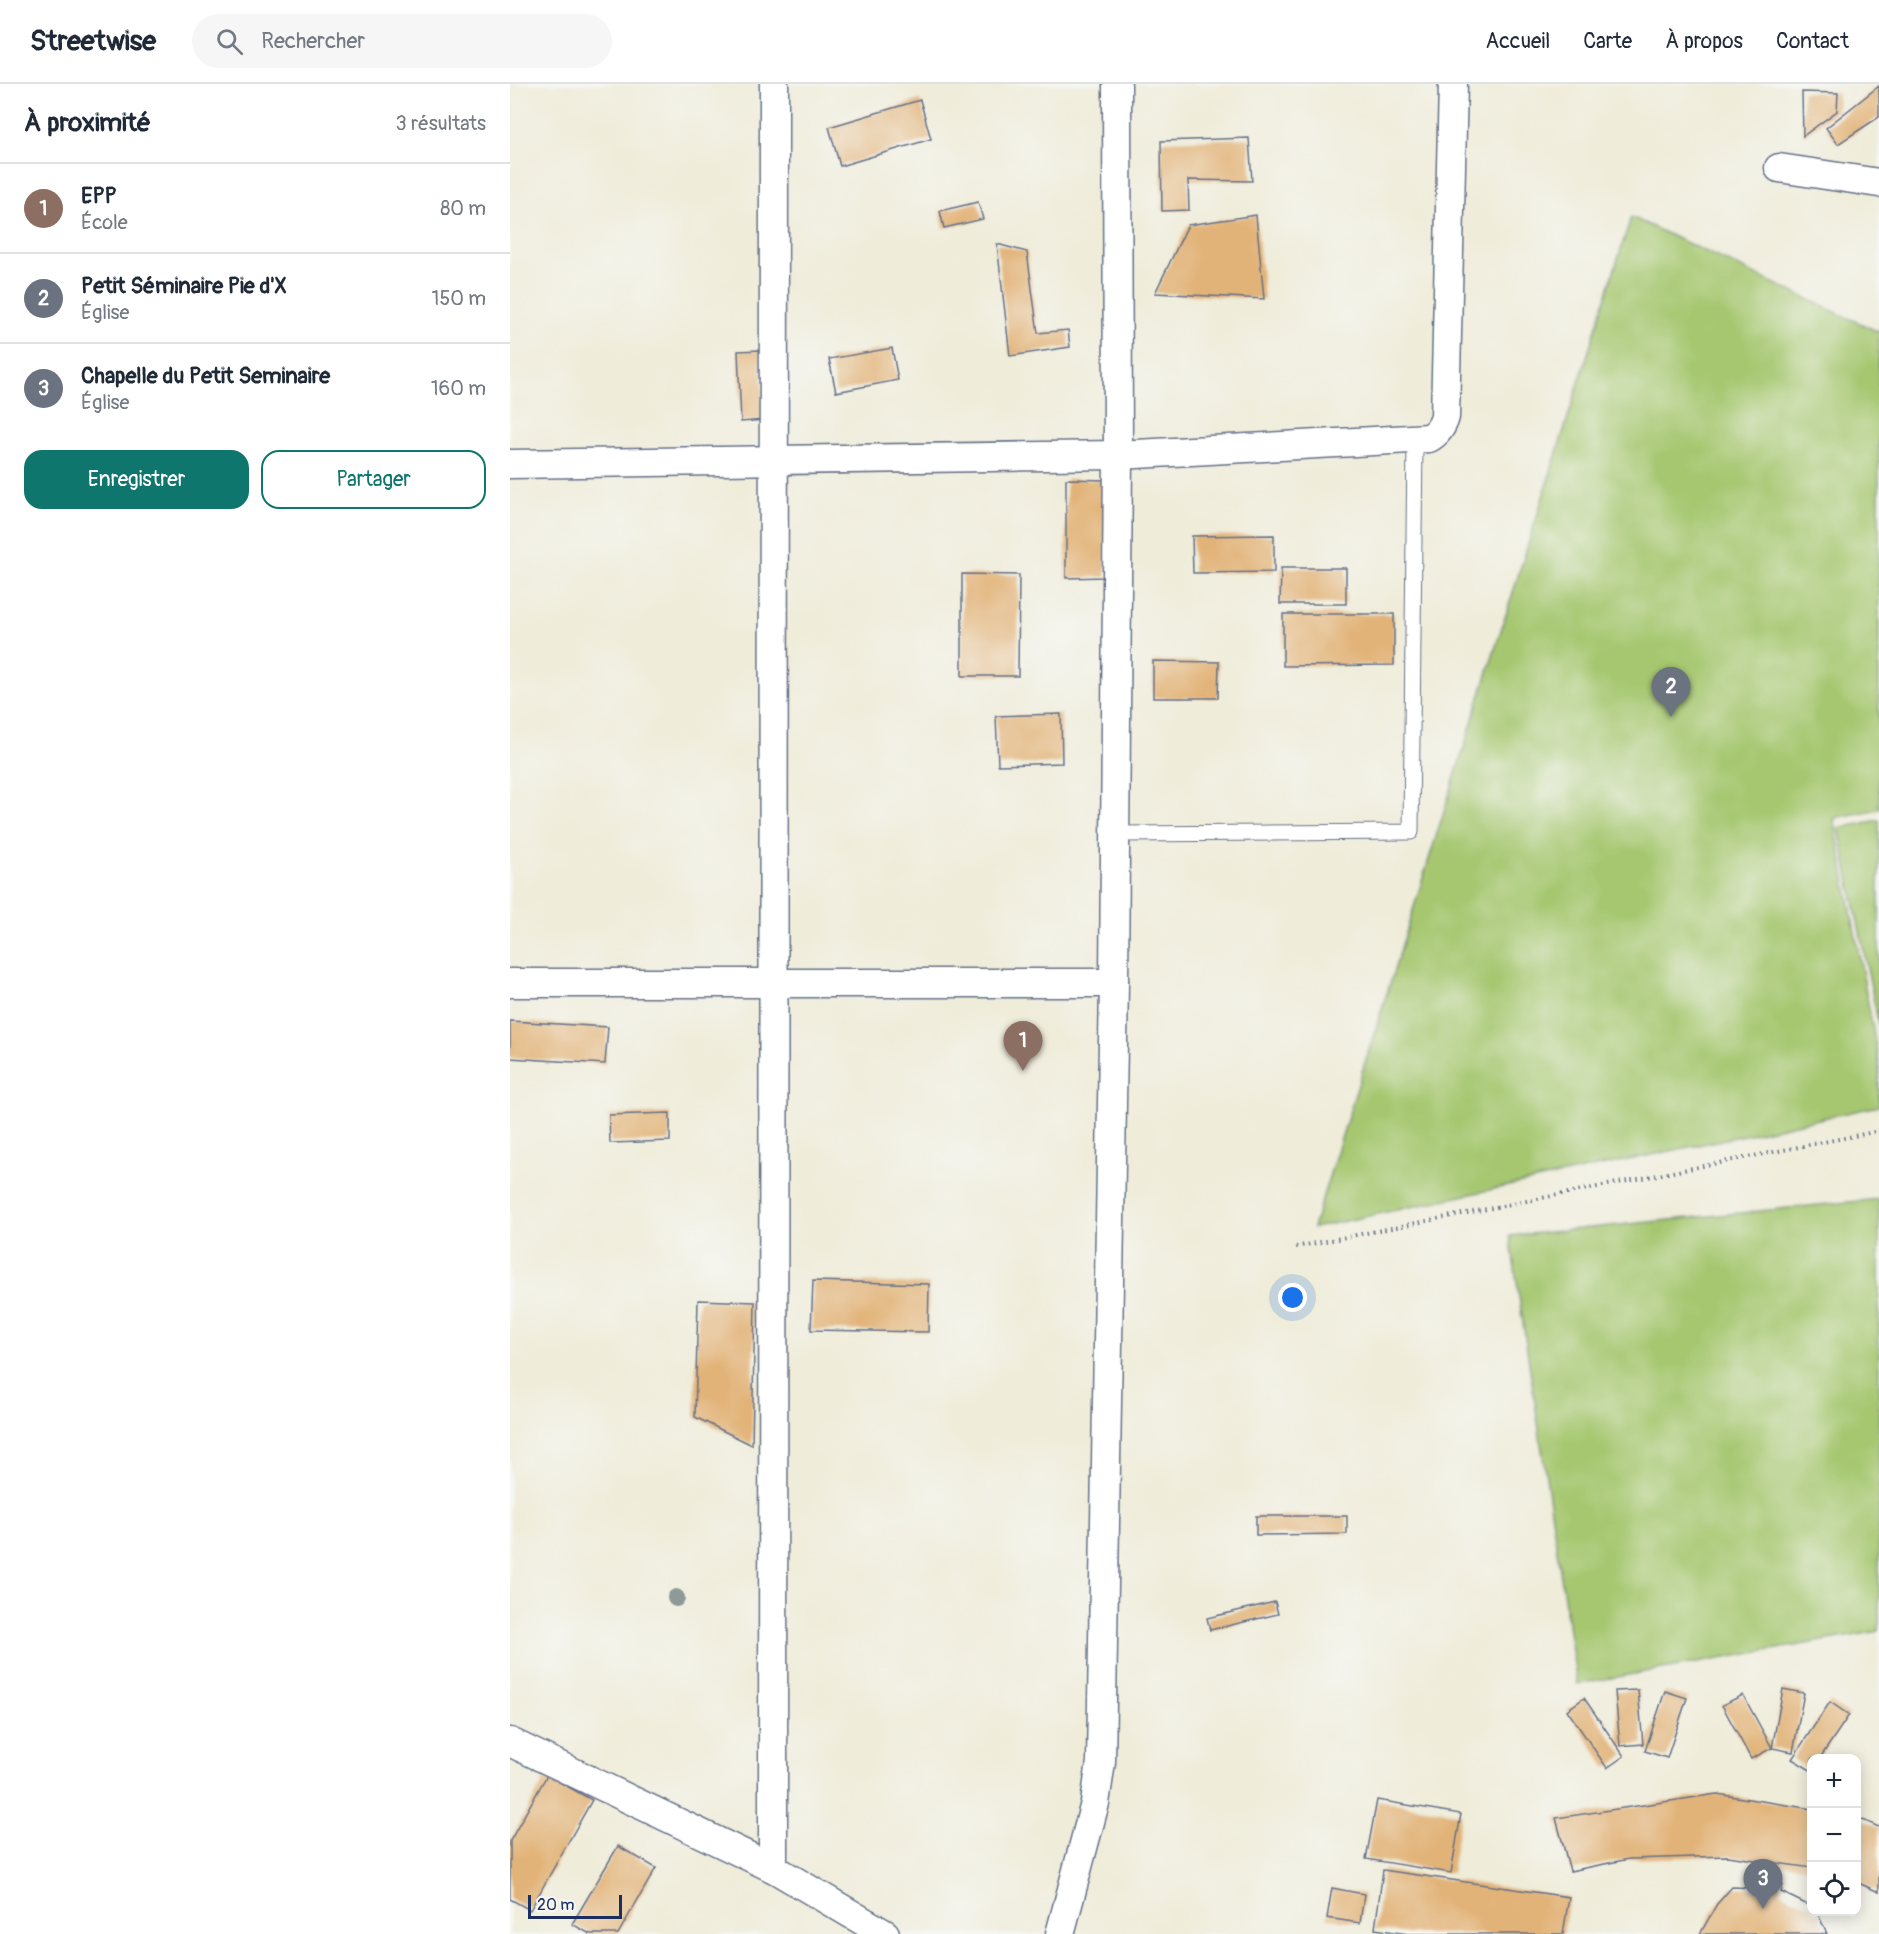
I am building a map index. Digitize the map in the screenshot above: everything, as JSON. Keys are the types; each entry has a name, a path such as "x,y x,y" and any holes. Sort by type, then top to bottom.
{"street":[{"path":"773,1868 774,84"},
{"path":"1059,1934 1095,1803 1101,1762 1114,983 1118,455 1117,84"},
{"path":"510,464 1118,455 1429,438 1437,433 1445,417 1452,186 1452,84"},
{"path":"1779,168 1879,183"},
{"path":"510,983 1114,983"},
{"path":"510,1742 773,1868 885,1934"}],"lane":[{"path":"1115,834 1411,832 1414,439"}],"path":[{"path":"1296,1247 1879,1131"}],"green space":[{"path":"1631,217 1879,332 1879,809 1834,818 1879,1063 1879,1106 1313,1228"},
{"path":"1879,820 1879,1027 1839,828"},
{"path":"1879,1199 1879,1631 1577,1684 1510,1236"}],"building":[{"path":"1879,86 1879,117 1838,144 1826,128"},
{"path":"1802,92 1838,93 1837,111 1803,136"},
{"path":"920,100 931,139 840,166 829,127"},
{"path":"1249,138 1252,181 1188,180 1189,210 1162,211 1161,141"},
{"path":"978,202 983,219 944,228 940,211"},
{"path":"1256,215 1264,299 1155,293 1188,225"},
{"path":"997,244 1027,252 1038,333 1068,330 1070,347 1010,356"},
{"path":"892,348 898,380 836,392 829,359"},
{"path":"761,350 764,420 741,422 738,351"},
{"path":"1066,479 1106,480 1106,577 1066,578"},
{"path":"1274,535 1274,572 1193,573 1192,536"},
{"path":"1281,568 1346,568 1346,604 1280,604"},
{"path":"962,574 1019,575 1018,676 962,676"},
{"path":"1283,614 1394,614 1394,665 1283,666"},
{"path":"1153,661 1219,662 1218,698 1153,698"},
{"path":"1061,714 1062,763 998,765 996,716"},
{"path":"510,1021 608,1027 605,1064 510,1058"},
{"path":"670,1113 670,1141 610,1143 609,1115"},
{"path":"813,1281 929,1284 928,1332 811,1330"},
{"path":"698,1300 755,1302 752,1445 695,1417"},
{"path":"1256,1516 1347,1516 1347,1534 1256,1535"},
{"path":"1275,1602 1278,1614 1210,1630 1207,1618"},
{"path":"1783,1689 1804,1693 1793,1752 1772,1748"},
{"path":"1638,1690 1643,1744 1620,1746 1615,1691"},
{"path":"1665,1691 1687,1698 1667,1758 1645,1751"},
{"path":"1743,1695 1772,1748 1751,1759 1722,1705"},
{"path":"1584,1698 1624,1756 1607,1768 1567,1710"},
{"path":"1830,1702 1849,1715 1823,1754 1807,1754 1807,1768 1792,1759"},
{"path":"547,1775 592,1800 530,1910 510,1899 510,1841"},
{"path":"1717,1794 1807,1808 1807,1867 1727,1856 1629,1859 1570,1871 1556,1818"},
{"path":"1377,1800 1461,1814 1451,1873 1366,1859"},
{"path":"1861,1819 1879,1827 1879,1892 1861,1884"},
{"path":"618,1846 656,1868 618,1934 590,1934 572,1924"},
{"path":"1383,1870 1569,1897 1563,1934 1408,1934 1375,1929"},
{"path":"1759,1881 1783,1885 1781,1892 1807,1905 1807,1916 1819,1916 1827,1934 1700,1934 1717,1904 1732,1887 1758,1888"},
{"path":"1332,1888 1364,1894 1360,1923 1327,1918"}],"place":[{"name":"Petit Séminaire Pie d'X","path":"1671,717"},
{"name":"EPP","path":"1023,1071"},
{"name":"Chapelle du Petit Seminaire","path":"1763,1909"}]}
